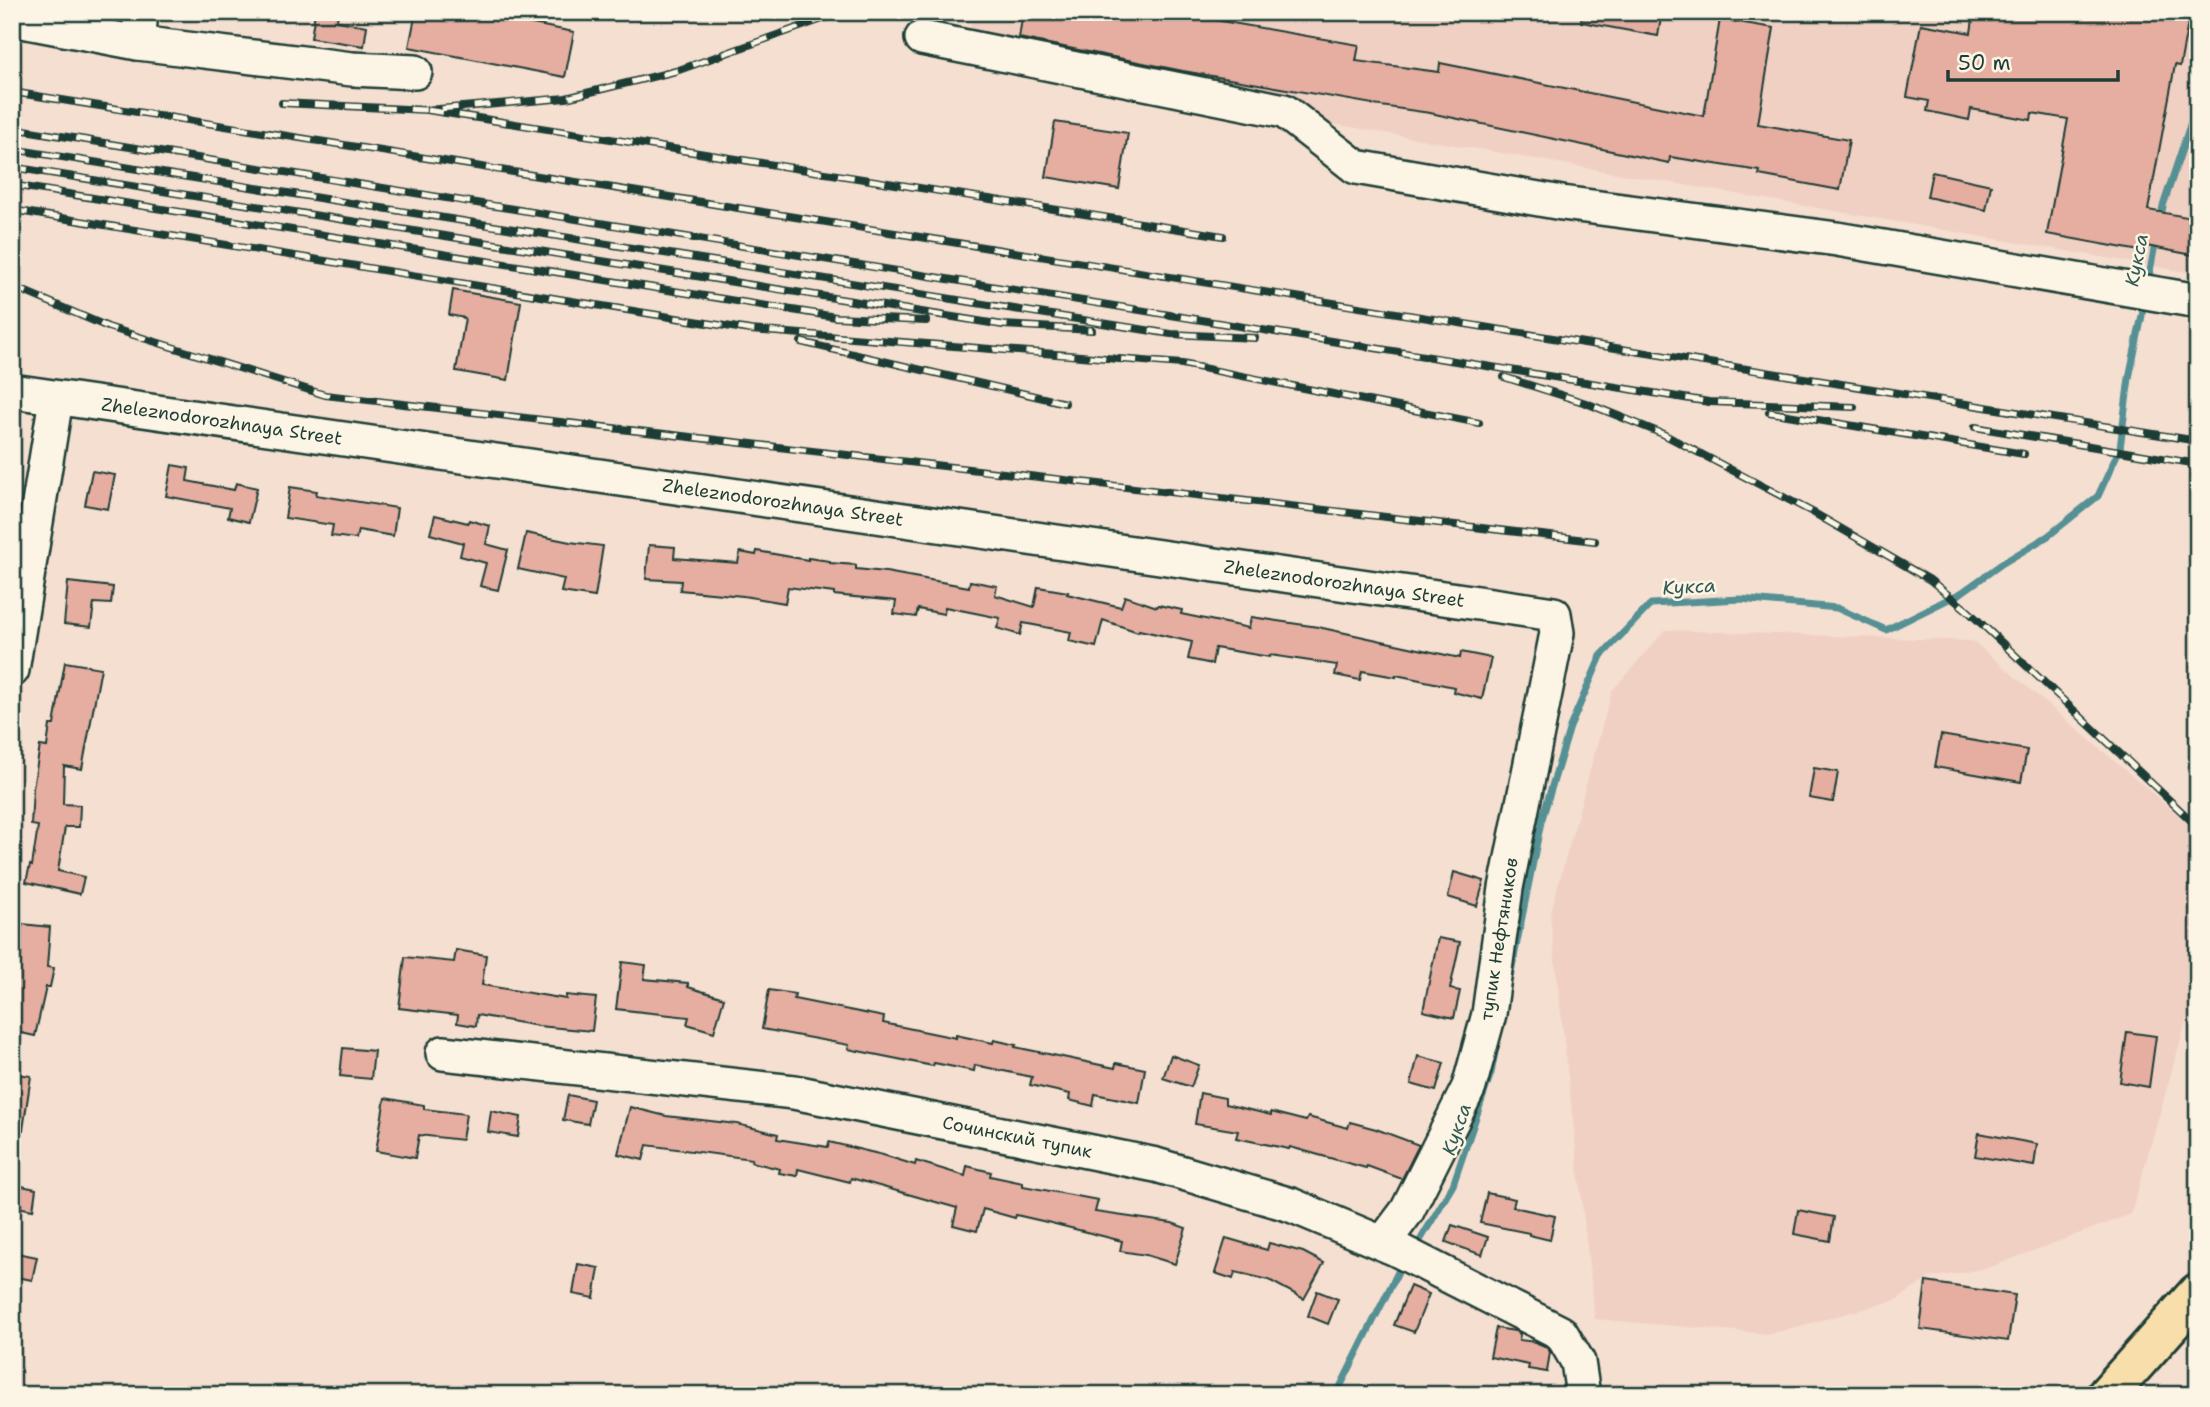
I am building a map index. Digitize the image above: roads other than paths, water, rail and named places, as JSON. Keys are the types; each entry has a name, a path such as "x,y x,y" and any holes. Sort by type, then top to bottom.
{"main road":[{"path":"2108,1395 2198,1293"}],"street":[{"path":"12,19 139,28 352,69 415,72"},
{"path":"922,38 1284,111 1356,167 1562,204 1837,239 2198,300"},
{"name":"Zheleznodorozhnaya Street","path":"12,391 1554,614"},
{"path":"12,670 56,399"},
{"name":"тупик Нефтяников","path":"1400,1251 1407,1211 1469,1087 1489,1014 1506,888 1557,633 1554,614"},
{"name":"Сочинский тупик","path":"443,1053 794,1092 1156,1165 1291,1205 1400,1251 1561,1333 1578,1362 1583,1395"}],"waterway":[{"name":"Кукса","path":"2160,221 2198,101"},
{"name":"Кукса","path":"2148,282 2156,239"},
{"name":"Кукса","path":"1510,977 1541,822 1570,727 1601,656 1651,604 1740,599 1837,608 1886,630 1961,593 2048,536 2098,496 2120,448 2129,378 2145,301"},
{"name":"Кукса","path":"1415,1249 1453,1185 1491,1073 1496,1047"},
{"name":"Кукса","path":"1336,1395 1404,1264"}],"railway":[{"path":"282,103 427,110 566,98 676,71 842,12"},
{"path":"12,92 2198,441"},
{"path":"427,110 1223,236"},
{"path":"12,128 1709,402 1854,407"},
{"path":"12,149 1171,334 1255,338"},
{"path":"12,167 1003,325 1092,330"},
{"path":"12,185 836,317 926,321"},
{"path":"12,210 750,330 1182,364 1479,423"},
{"path":"12,286 108,327 325,395 1595,541"},
{"path":"801,342 1065,403"},
{"path":"1504,377 1586,403 1663,434 1814,513 1930,580 1968,611 2198,827"},
{"path":"1769,412 2024,454"},
{"path":"1975,427 2198,464"}]}
